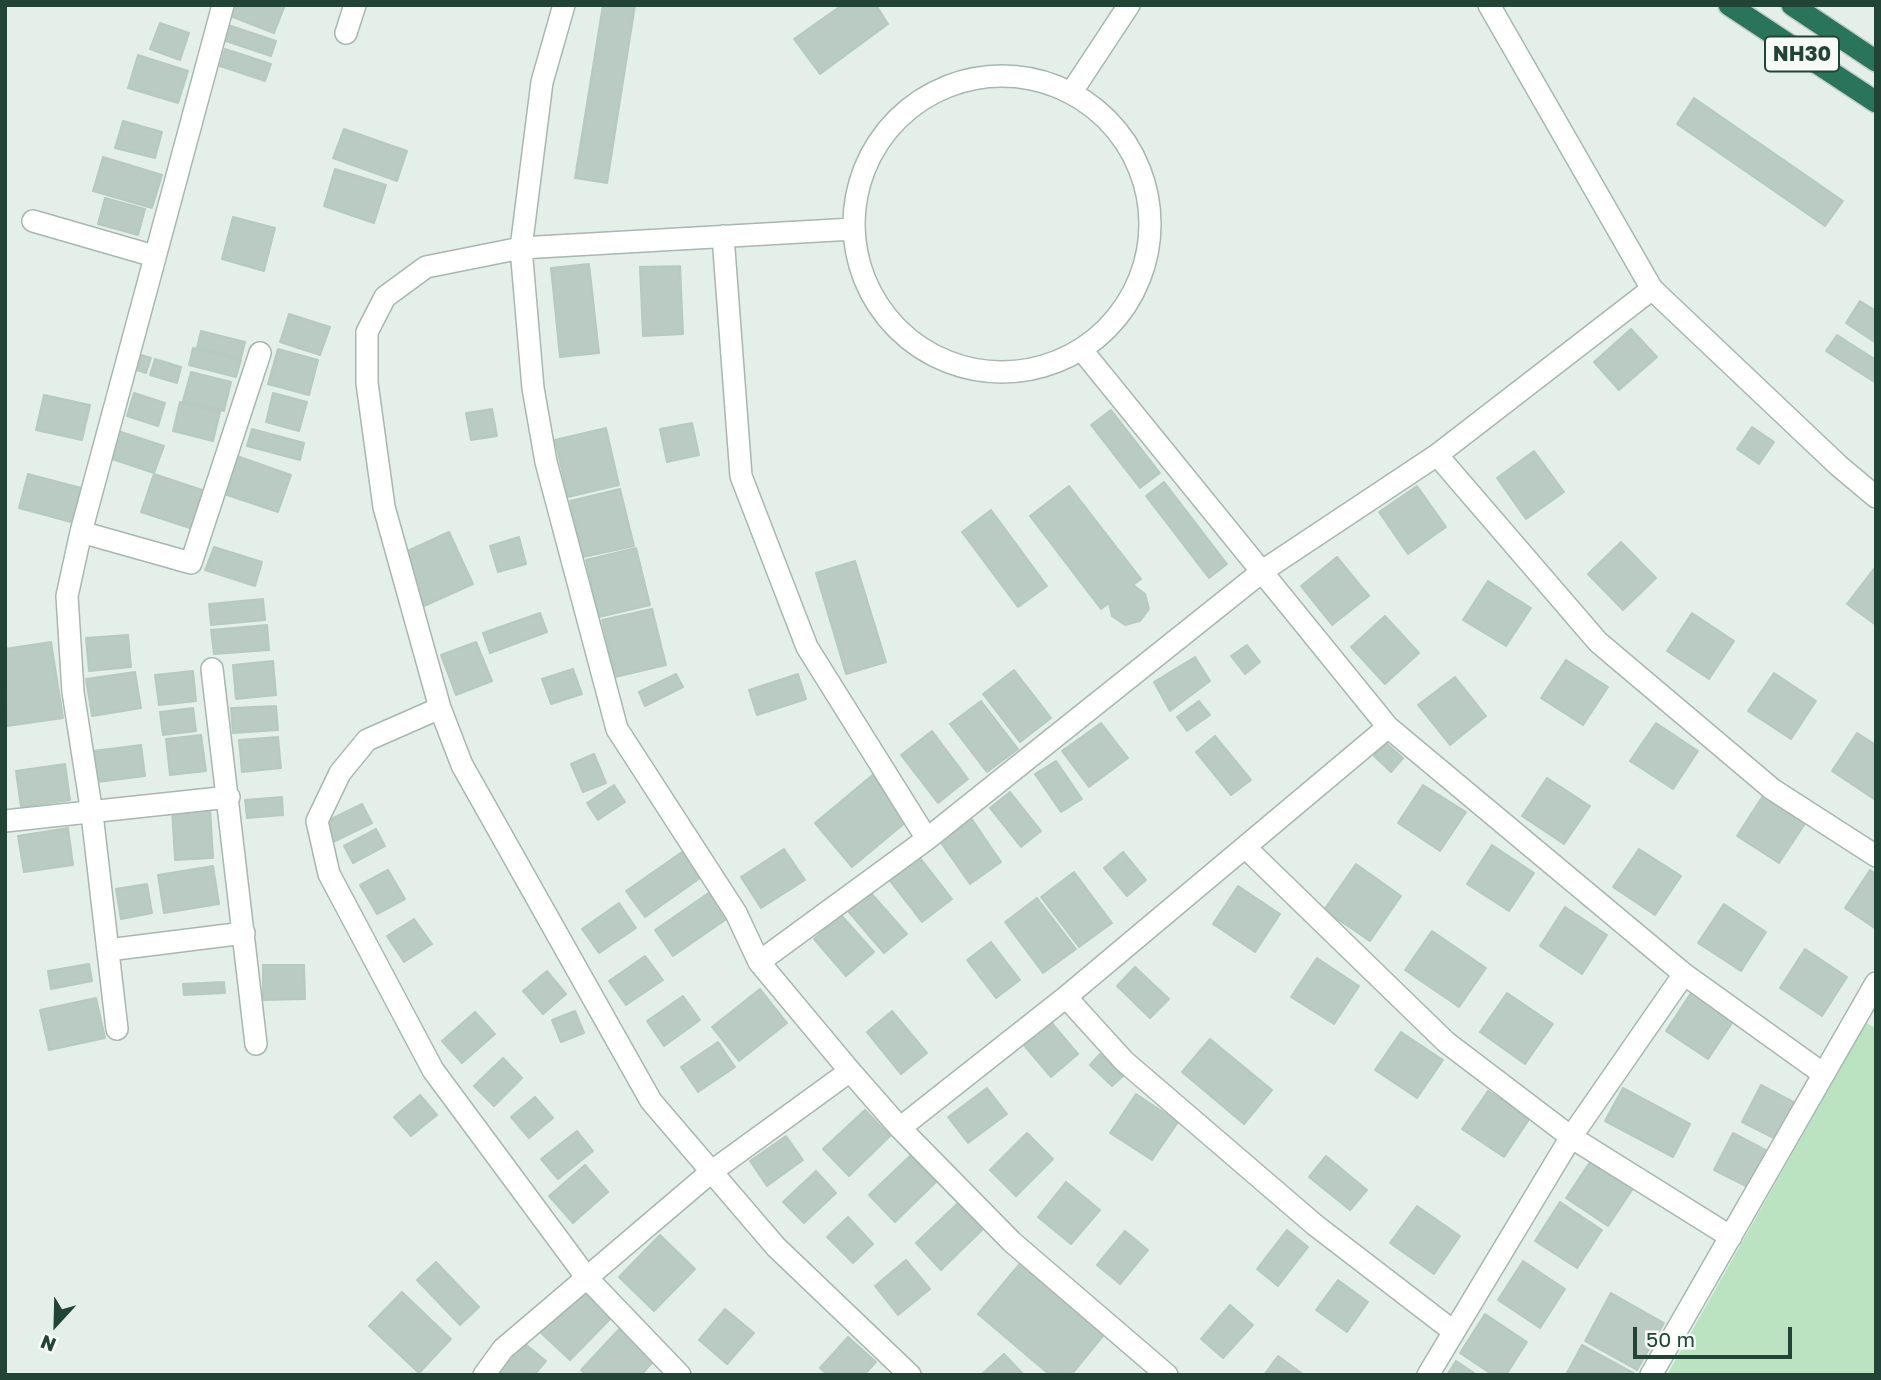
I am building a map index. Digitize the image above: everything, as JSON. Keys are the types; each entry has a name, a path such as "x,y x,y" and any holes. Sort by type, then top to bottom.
{"highway":[{"name":"NH30","path":"1729,5 1876,102"},
{"name":"NH30","path":"1792,5 1876,61"}],"street":[{"path":"117,1029 92,814 73,691 67,596 81,532 223,5"},
{"path":"346,33 355,5"},
{"path":"564,5 542,82 521,248 533,388 546,462 617,729 736,913 759,962 850,1071 900,1128 1012,1242 1167,1375"},
{"path":"1071,93 1129,5"},
{"path":"1489,5 1651,289 1839,466 1876,497"},
{"path":"996,76 1029,78 1071,93 1107,119 1133,154 1148,196 1150,218 1145,262 1133,293 1115,320 1081,349 1041,367 996,372 953,363 932,355 897,328 882,312 861,273 853,229 853,207 865,164 888,127 922,98 963,81 996,76"},
{"path":"33,221 154,256"},
{"path":"853,229 521,248 426,267 385,297 367,332 367,383 384,507 440,708 462,765 651,1101 776,1247 910,1375"},
{"path":"723,236 740,476 807,647 927,839"},
{"path":"759,962 927,839 1264,570 1437,455 1651,289"},
{"path":"1081,349 1264,570 1388,727 1684,974 1822,1073"},
{"path":"81,532 191,563 260,353"},
{"path":"1437,455 1598,642 1772,789 1876,856"},
{"path":"212,669 256,1044"},
{"path":"440,708 367,740 340,773 317,821 329,874 433,1070 587,1278 680,1375"},
{"path":"900,1128 1066,997 1388,727"},
{"path":"5,821 92,814 229,797"},
{"path":"1245,847 1446,1042 1571,1137 1731,1237"},
{"path":"108,950 244,933"},
{"path":"1428,1375 1571,1137 1684,974"},
{"path":"1651,1375 1876,983"},
{"path":"1066,997 1124,1061 1315,1225 1453,1331"},
{"path":"484,1375 503,1349 712,1172 850,1071"}],"green space":[{"path":"1866,1023 1876,1028 1876,1375 1667,1375"}],"building":[{"path":"229,5 285,5 274,33 225,14"},
{"path":"603,5 635,5 607,183 575,178"},
{"path":"842,5 876,5 888,24 820,74 794,39"},
{"path":"160,23 189,33 180,60 150,49"},
{"path":"228,25 276,41 271,56 223,40"},
{"path":"225,49 271,64 265,81 220,66"},
{"path":"138,55 188,71 178,103 128,88"},
{"path":"1694,98 1843,201 1825,226 1677,124"},
{"path":"123,121 162,132 155,158 115,148"},
{"path":"344,129 407,151 397,181 333,158"},
{"path":"103,157 162,175 152,208 93,191"},
{"path":"335,169 386,185 374,223 324,206"},
{"path":"105,198 145,209 138,235 98,224"},
{"path":"233,217 275,228 264,271 222,259"},
{"path":"589,264 599,353 560,357 551,268"},
{"path":"680,266 683,334 643,336 640,267"},
{"path":"1860,301 1876,311 1876,343 1846,323"},
{"path":"289,314 330,327 320,355 280,342"},
{"path":"1631,329 1657,357 1619,390 1594,362"},
{"path":"201,331 245,342 241,358 197,348"},
{"path":"1837,335 1876,360 1876,383 1826,351"},
{"path":"193,348 241,360 236,377 189,365"},
{"path":"278,349 318,360 309,395 268,384"},
{"path":"131,352 151,358 146,373 127,367"},
{"path":"155,359 181,367 177,383 150,375"},
{"path":"191,372 231,382 224,411 183,401"},
{"path":"134,393 165,403 158,426 127,416"},
{"path":"273,393 307,402 299,431 266,422"},
{"path":"44,395 90,405 82,440 36,430"},
{"path":"180,402 220,412 213,441 173,431"},
{"path":"492,409 497,436 471,440 466,413"},
{"path":"1111,410 1160,473 1140,488 1091,425"},
{"path":"692,423 699,455 667,462 660,429"},
{"path":"1752,427 1774,442 1759,464 1737,449"},
{"path":"606,428 619,485 568,497 555,440"},
{"path":"252,429 304,443 300,460 247,446"},
{"path":"118,431 164,446 154,473 109,458"},
{"path":"1534,451 1564,492 1526,519 1497,478"},
{"path":"237,456 291,475 278,512 224,494"},
{"path":"28,474 81,488 71,522 19,508"},
{"path":"154,474 208,492 196,530 141,512"},
{"path":"1164,482 1227,564 1209,578 1146,496"},
{"path":"1069,486 1141,579 1133,585 1145,594 1149,609 1140,621 1125,625 1112,616 1109,603 1101,609 1030,516"},
{"path":"1417,486 1446,527 1408,554 1379,512"},
{"path":"620,489 634,546 583,557 570,501"},
{"path":"991,510 1047,586 1018,607 962,532"},
{"path":"449,532 473,584 424,606 401,554"},
{"path":"519,537 526,564 498,572 490,546"},
{"path":"1621,542 1656,578 1623,610 1588,574"},
{"path":"214,547 262,562 255,586 205,570"},
{"path":"636,548 650,605 599,617 586,560"},
{"path":"1337,557 1369,596 1332,625 1301,586"},
{"path":"855,561 886,662 846,674 816,573"},
{"path":"1876,566 1876,625 1847,604"},
{"path":"1488,581 1531,608 1506,646 1463,620"},
{"path":"263,599 265,620 211,625 209,604"},
{"path":"652,609 666,665 615,677 602,620"},
{"path":"540,613 547,632 490,653 483,633"},
{"path":"1692,613 1734,641 1709,679 1667,651"},
{"path":"1385,616 1419,653 1385,684 1351,647"},
{"path":"267,625 269,650 214,654 211,630"},
{"path":"128,635 131,667 89,671 86,638"},
{"path":"51,642 63,718 7,726 5,649"},
{"path":"476,642 492,681 456,695 441,655"},
{"path":"1247,645 1260,662 1245,674 1231,656"},
{"path":"1195,657 1210,681 1170,711 1154,682"},
{"path":"1566,660 1608,687 1583,725 1541,698"},
{"path":"273,661 276,695 236,699 233,665"},
{"path":"573,669 582,694 551,704 542,679"},
{"path":"1014,670 1051,718 1020,742 983,694"},
{"path":"193,671 196,701 159,705 155,675"},
{"path":"135,672 141,708 92,716 86,679"},
{"path":"1774,673 1816,701 1791,739 1748,711"},
{"path":"676,674 683,687 645,706 639,692"},
{"path":"798,674 806,699 757,715 749,690"},
{"path":"1455,677 1486,716 1450,745 1418,705"},
{"path":"981,701 1018,749 987,772 950,724"},
{"path":"1199,701 1210,715 1187,731 1177,717"},
{"path":"276,706 278,730 233,733 231,708"},
{"path":"193,708 196,731 163,735 160,712"},
{"path":"1101,723 1128,758 1089,787 1062,751"},
{"path":"1656,723 1698,751 1673,789 1630,761"},
{"path":"932,731 968,779 938,803 901,755"},
{"path":"1857,733 1876,745 1874,799 1832,771"},
{"path":"201,735 206,771 170,775 166,739"},
{"path":"1215,736 1251,780 1231,795 1196,752"},
{"path":"278,737 281,768 242,772 239,740"},
{"path":"1386,743 1403,758 1391,772 1374,756"},
{"path":"141,745 145,776 97,782 93,751"},
{"path":"594,754 606,783 583,792 571,764"},
{"path":"1056,761 1082,799 1061,812 1035,774"},
{"path":"65,764 70,800 21,807 16,771"},
{"path":"875,773 912,817 852,867 815,823"},
{"path":"1547,778 1590,806 1564,844 1522,816"},
{"path":"614,785 625,802 598,820 587,803"},
{"path":"1423,785 1466,812 1440,851 1398,823"},
{"path":"1768,788 1810,816 1779,863 1737,836"},
{"path":"1010,792 1041,831 1021,847 990,808"},
{"path":"282,797 283,815 247,818 245,800"},
{"path":"362,804 372,823 329,844 319,825"},
{"path":"210,808 213,858 175,860 172,810"},
{"path":"969,815 1001,862 970,884 937,837"},
{"path":"68,828 73,865 24,872 18,836"},
{"path":"376,829 385,846 353,863 344,846"},
{"path":"1492,845 1534,873 1509,911 1467,884"},
{"path":"784,849 805,880 761,908 741,877"},
{"path":"1639,849 1681,876 1655,915 1613,887"},
{"path":"682,852 700,878 645,917 626,891"},
{"path":"1123,852 1146,880 1127,896 1104,868"},
{"path":"917,854 952,899 922,922 887,877"},
{"path":"1356,864 1401,896 1370,941 1324,910"},
{"path":"213,866 219,904 164,913 158,875"},
{"path":"388,870 405,899 377,914 360,885"},
{"path":"1870,870 1876,874 1876,929 1845,908"},
{"path":"1074,872 1112,923 1079,947 1041,897"},
{"path":"147,884 152,913 121,919 116,889"},
{"path":"1238,886 1280,914 1255,952 1213,924"},
{"path":"710,892 728,918 673,956 655,930"},
{"path":"870,892 907,934 884,953 848,911"},
{"path":"1037,898 1076,949 1043,973 1005,922"},
{"path":"619,903 636,928 599,953 582,929"},
{"path":"1724,904 1766,932 1741,971 1698,943"},
{"path":"1565,907 1607,935 1582,974 1540,946"},
{"path":"841,915 874,952 846,976 814,939"},
{"path":"414,919 432,944 404,962 387,936"},
{"path":"1432,931 1486,968 1459,1007 1405,970"},
{"path":"991,942 1020,980 996,998 967,960"},
{"path":"1805,949 1847,977 1822,1016 1780,988"},
{"path":"645,956 663,980 626,1005 609,981"},
{"path":"1317,958 1359,986 1334,1024 1291,997"},
{"path":"89,964 92,981 51,989 48,971"},
{"path":"263,965 304,965 305,999 263,1000"},
{"path":"1135,967 1169,999 1150,1018 1117,986"},
{"path":"547,971 566,994 543,1014 523,991"},
{"path":"224,982 225,993 184,995 183,984"},
{"path":"760,989 787,1023 739,1061 712,1027"},
{"path":"1507,993 1553,1024 1525,1064 1480,1032"},
{"path":"1691,993 1734,1020 1708,1059 1666,1031"},
{"path":"683,996 700,1020 664,1046 647,1021"},
{"path":"96,998 105,1038 49,1050 40,1010"},
{"path":"575,1011 584,1033 561,1042 552,1020"},
{"path":"892,1011 927,1053 901,1074 867,1032"},
{"path":"475,1012 495,1034 462,1063 442,1041"},
{"path":"1050,1021 1078,1054 1051,1077 1023,1044"},
{"path":"1401,1032 1443,1060 1417,1098 1375,1070"},
{"path":"1210,1039 1272,1090 1244,1124 1182,1072"},
{"path":"718,1042 735,1067 698,1092 681,1067"},
{"path":"1100,1054 1123,1076 1112,1086 1090,1065"},
{"path":"503,1058 522,1078 494,1106 474,1086"},
{"path":"1761,1085 1799,1105 1780,1141 1742,1122"},
{"path":"987,1088 1007,1114 968,1143 948,1117"},
{"path":"1623,1088 1690,1124 1673,1157 1605,1121"},
{"path":"1488,1091 1530,1118 1504,1157 1462,1129"},
{"path":"1136,1094 1178,1122 1152,1160 1110,1133"},
{"path":"420,1095 437,1115 411,1136 394,1117"},
{"path":"535,1097 553,1118 529,1138 511,1117"},
{"path":"865,1110 890,1136 849,1176 823,1149"},
{"path":"577,1131 593,1151 558,1179 541,1159"},
{"path":"1027,1133 1053,1159 1016,1196 990,1170"},
{"path":"1733,1133 1771,1153 1752,1189 1714,1170"},
{"path":"786,1136 803,1160 767,1186 750,1161"},
{"path":"910,1156 936,1182 895,1222 869,1195"},
{"path":"1326,1156 1367,1190 1350,1210 1309,1177"},
{"path":"1592,1159 1634,1187 1608,1226 1566,1198"},
{"path":"585,1165 608,1192 573,1223 549,1196"},
{"path":"816,1171 836,1193 804,1223 783,1202"},
{"path":"1066,1182 1100,1210 1071,1244 1038,1217"},
{"path":"1560,1202 1602,1230 1577,1268 1535,1241"},
{"path":"957,1204 982,1230 941,1270 916,1243"},
{"path":"1417,1206 1460,1236 1434,1274 1390,1243"},
{"path":"848,1217 873,1244 853,1263 827,1237"},
{"path":"1287,1230 1308,1247 1278,1286 1257,1269"},
{"path":"1125,1231 1148,1250 1120,1284 1097,1265"},
{"path":"660,1235 695,1269 654,1311 619,1277"},
{"path":"906,1260 930,1289 898,1315 875,1286"},
{"path":"1022,1261 1107,1331 1071,1375 1050,1375 978,1314"},
{"path":"1523,1261 1565,1289 1540,1328 1498,1300"},
{"path":"436,1262 479,1307 460,1325 417,1280"},
{"path":"1338,1280 1368,1302 1347,1332 1316,1310"},
{"path":"583,1284 615,1314 570,1360 538,1330"},
{"path":"402,1292 451,1339 419,1373 369,1326"},
{"path":"1611,1293 1664,1323 1637,1370 1585,1341"},
{"path":"1230,1305 1253,1325 1223,1358 1201,1339"},
{"path":"725,1309 754,1333 727,1364 699,1340"},
{"path":"1485,1314 1527,1342 1506,1375 1493,1375 1460,1353"},
{"path":"622,1326 657,1357 641,1375 586,1375 581,1370"},
{"path":"848,1337 876,1362 864,1375 828,1375 820,1368"},
{"path":"518,1338 546,1361 534,1375 488,1375"},
{"path":"1582,1345 1635,1374 1566,1375"},
{"path":"1004,1354 1024,1375 981,1375"},
{"path":"1278,1356 1304,1375 1264,1375"},
{"path":"1456,1361 1477,1375 1447,1375"}]}
